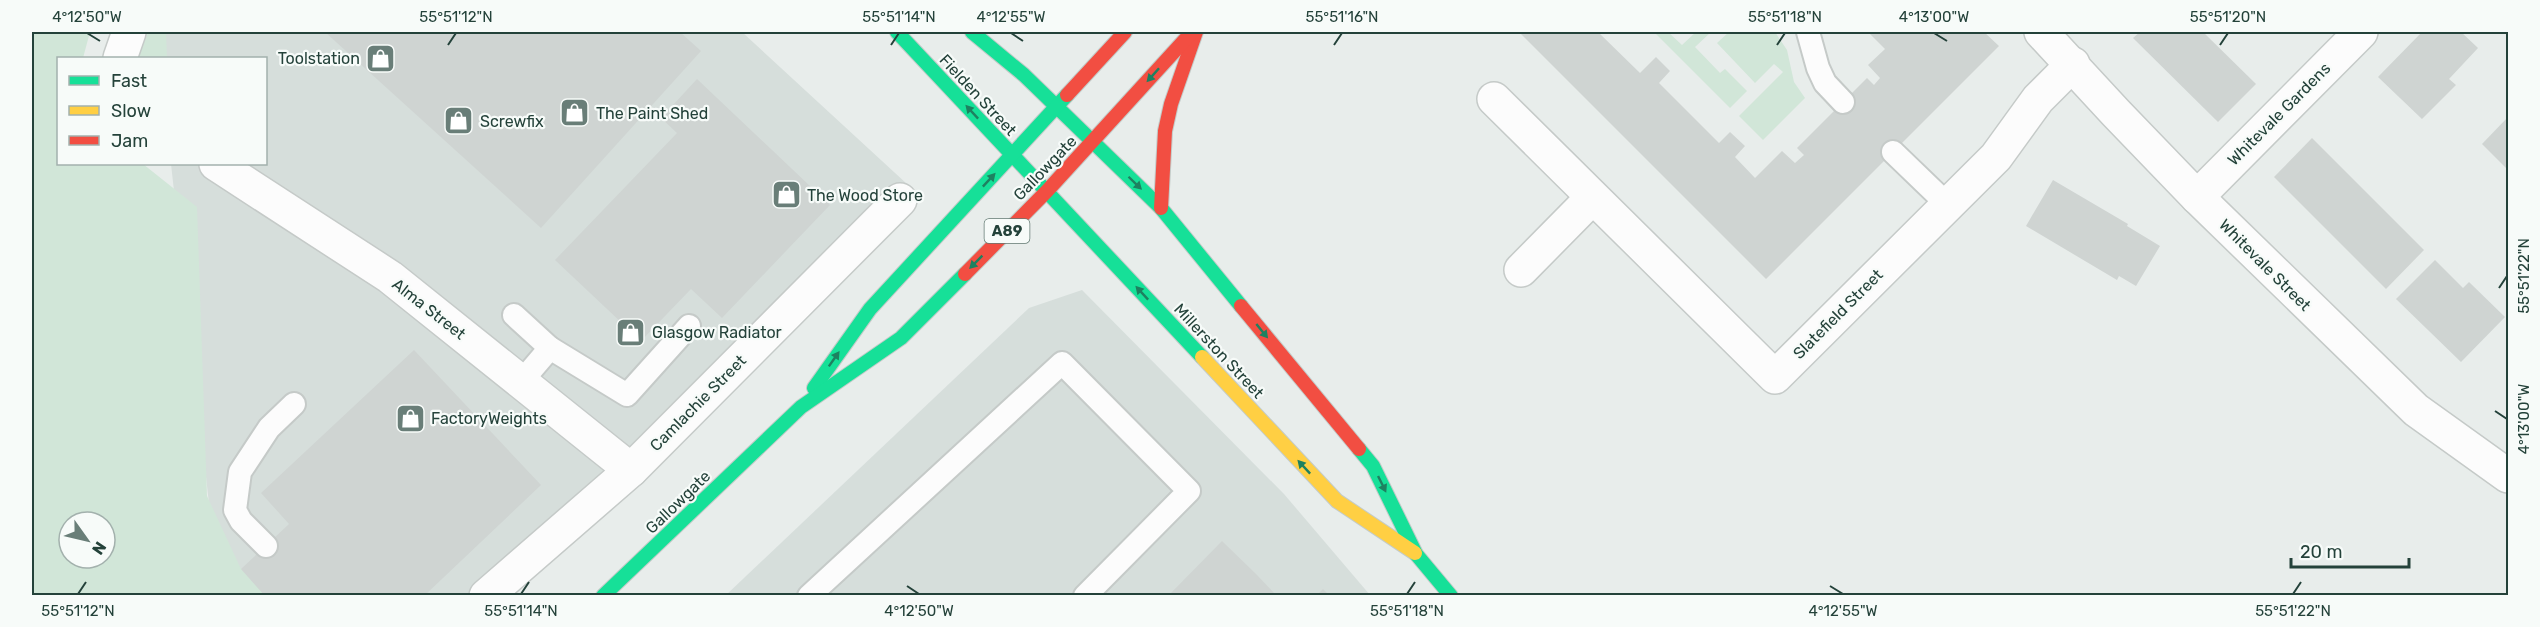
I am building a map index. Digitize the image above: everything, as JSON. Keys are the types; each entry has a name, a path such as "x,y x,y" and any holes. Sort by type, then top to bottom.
{"main road":[{"name":"Fielden Street","path":"897,32 1012,154"},
{"path":"972,32 1024,75 1094,142"},
{"name":"Gallowgate","path":"801,407 870,309 1125,32"},
{"name":"Gallowgate","path":"603,596 801,407 901,338 1047,192 1194,32"},
{"path":"1161,208 1165,131 1171,104 1194,32"},
{"name":"Millerston Street","path":"1094,142 1161,208 1373,466 1416,554 1451,596"},
{"name":"Millerston Street","path":"1012,154 1337,501 1416,554"}],"street":[{"path":"120,57 129,32"},
{"name":"Whitevale Street","path":"2041,32 2197,197 2416,410 2508,476"},
{"name":"Whitevale Gardens","path":"2197,197 2361,32"},
{"name":"Slatefield Street","path":"1494,99 1775,377 1995,157 2038,99 2073,64"},
{"name":"Alma Street","path":"218,165 390,277 631,470"},
{"path":"1521,270 1592,198"},
{"name":"Camlachie Street","path":"486,596 631,470 900,200"}],"lane":[{"path":"1809,32 1818,68 1825,83 1843,102"},
{"path":"1893,152 1948,206"},
{"path":"514,315 550,348 627,395 689,326"},
{"path":"521,382 550,348"},
{"path":"809,596 1062,363 1189,491 1085,596"},
{"path":"266,546 242,521 235,510 240,472 269,428 294,404"}],"shaded area":[{"path":"157,32 742,32 907,184 486,595 225,595 218,584 171,165 267,165 267,57 160,57"},
{"path":"1082,290 1284,494 1370,595 725,596 1029,308"}],"green space":[{"path":"32,32 90,32 83,57 57,57 57,165 144,165 197,207 207,496 241,569 265,595 32,595"},
{"path":"148,32 166,32 167,57 138,57"},
{"path":"1654,32 1668,32 1682,45 1696,32 1711,32 1695,47 1720,73 1725,69 1747,91 1730,108"},
{"path":"1729,32 1775,32 1787,50 1794,82 1805,98 1763,140 1739,116 1783,72 1774,64 1755,83 1717,43"}],"building":[{"path":"325,32 680,32 701,51 541,228"},
{"path":"1519,32 1598,32 1640,73 1656,57 1670,71 1659,83 1719,143 1730,132 1745,146 1735,157 1755,178 1782,151 1795,163 1804,155 1797,148 1867,78 1874,85 1880,78 1868,65 1885,49 1868,32 1984,32 1999,46 1766,279"},
{"path":"2140,32 2203,32 2256,84 2218,122 2133,38"},
{"path":"2422,32 2461,32 2478,48 2449,79 2456,85 2422,119 2378,77"},
{"path":"697,79 830,205 722,318 691,289 641,341 555,260 677,133 661,118"},
{"path":"2508,117 2508,170 2482,144"},
{"path":"2312,138 2424,250 2386,289 2274,177"},
{"path":"2053,180 2128,224 2127,226 2160,246 2136,286 2119,276 2117,280 2026,226"},
{"path":"2435,260 2463,288 2469,282 2505,317 2461,362 2396,299"},
{"name":"FactoryWeights","path":"414,350 541,485 424,596 265,596 241,569 289,524 261,493"},
{"path":"1222,541 1256,574 1277,596 1168,596"},
{"path":"1323,589 1330,596 1316,596"}],"traffic: fast":[{"path":"897,32 1202,357"},
{"path":"972,32 1024,75 1161,208 1241,306"},
{"path":"814,388 870,309 1067,95"},
{"path":"603,596 801,407 901,338 965,274"},
{"path":"1359,449 1373,466 1416,554 1451,596"}],"traffic: slow":[{"path":"1202,357 1337,501 1415,553"}],"traffic: jam":[{"path":"1067,95 1125,32"},
{"path":"965,274 1047,191 1192,32"},
{"path":"1161,208 1165,131 1171,104 1196,32"},
{"path":"1241,306 1359,449"}],"place":[{"name":"Toolstation","path":"381,58"},
{"name":"The Paint Shed","path":"575,113"},
{"name":"Screwfix","path":"459,121"},
{"name":"The Wood Store","path":"786,195"},
{"name":"Glasgow Radiator","path":"631,332"},
{"name":"FactoryWeights","path":"410,418"}]}
